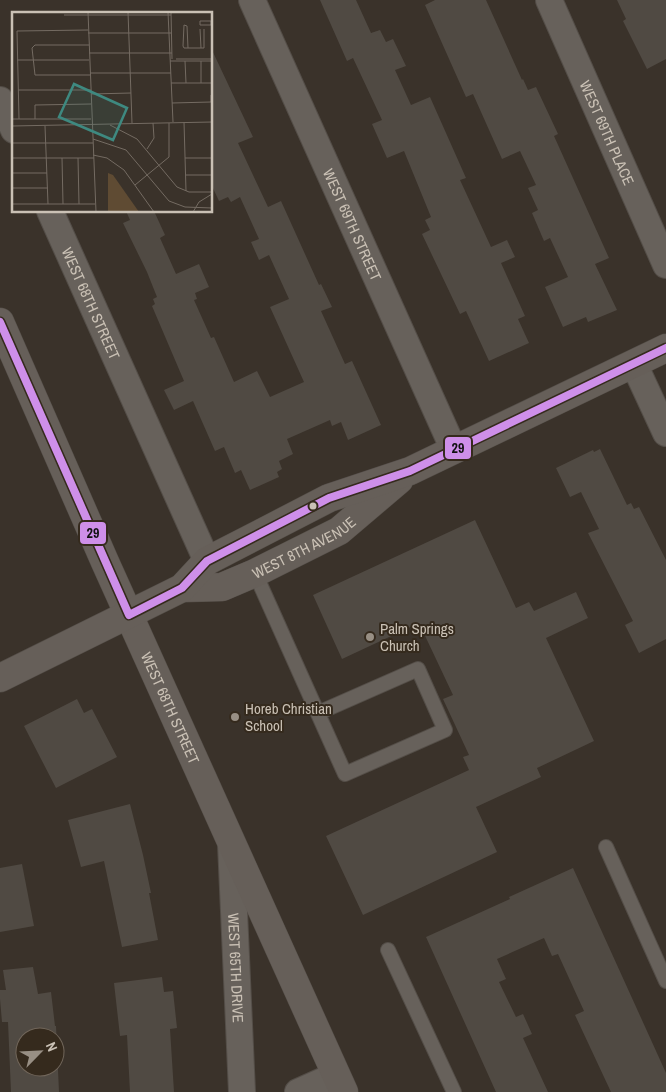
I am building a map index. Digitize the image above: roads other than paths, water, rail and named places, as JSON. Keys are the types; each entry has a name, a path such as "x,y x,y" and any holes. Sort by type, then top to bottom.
{"street":[{"name":"WEST 69TH STREET","path":"252,0 454,450"},
{"name":"WEST 69TH PLACE","path":"549,0 666,264"},
{"path":"0,100 12,126"},
{"name":"WEST 68TH STREET","path":"50,212 207,561"},
{"name":"WEST 68TH STREET","path":"0,322 231,844 340,1083"},
{"name":"WEST 8TH AVENUE","path":"0,678 182,588 207,561 329,498 410,471 666,348"},
{"path":"634,364 666,433"},
{"name":"WEST 8TH AVENUE","path":"182,588 222,587 255,573 339,531 410,471"},
{"name":"WEST 65TH DRIVE","path":"231,844 242,1092"},
{"path":"298,1092 340,1083"}],"lane":[{"path":"255,573 345,774 445,730 418,668 318,713"},
{"path":"606,847 666,982"},
{"path":"388,950 454,1092"}],"place":[{"name":"Palm Springs Church","path":"370,637"},
{"name":"Horeb Christian School","path":"235,717"}]}
